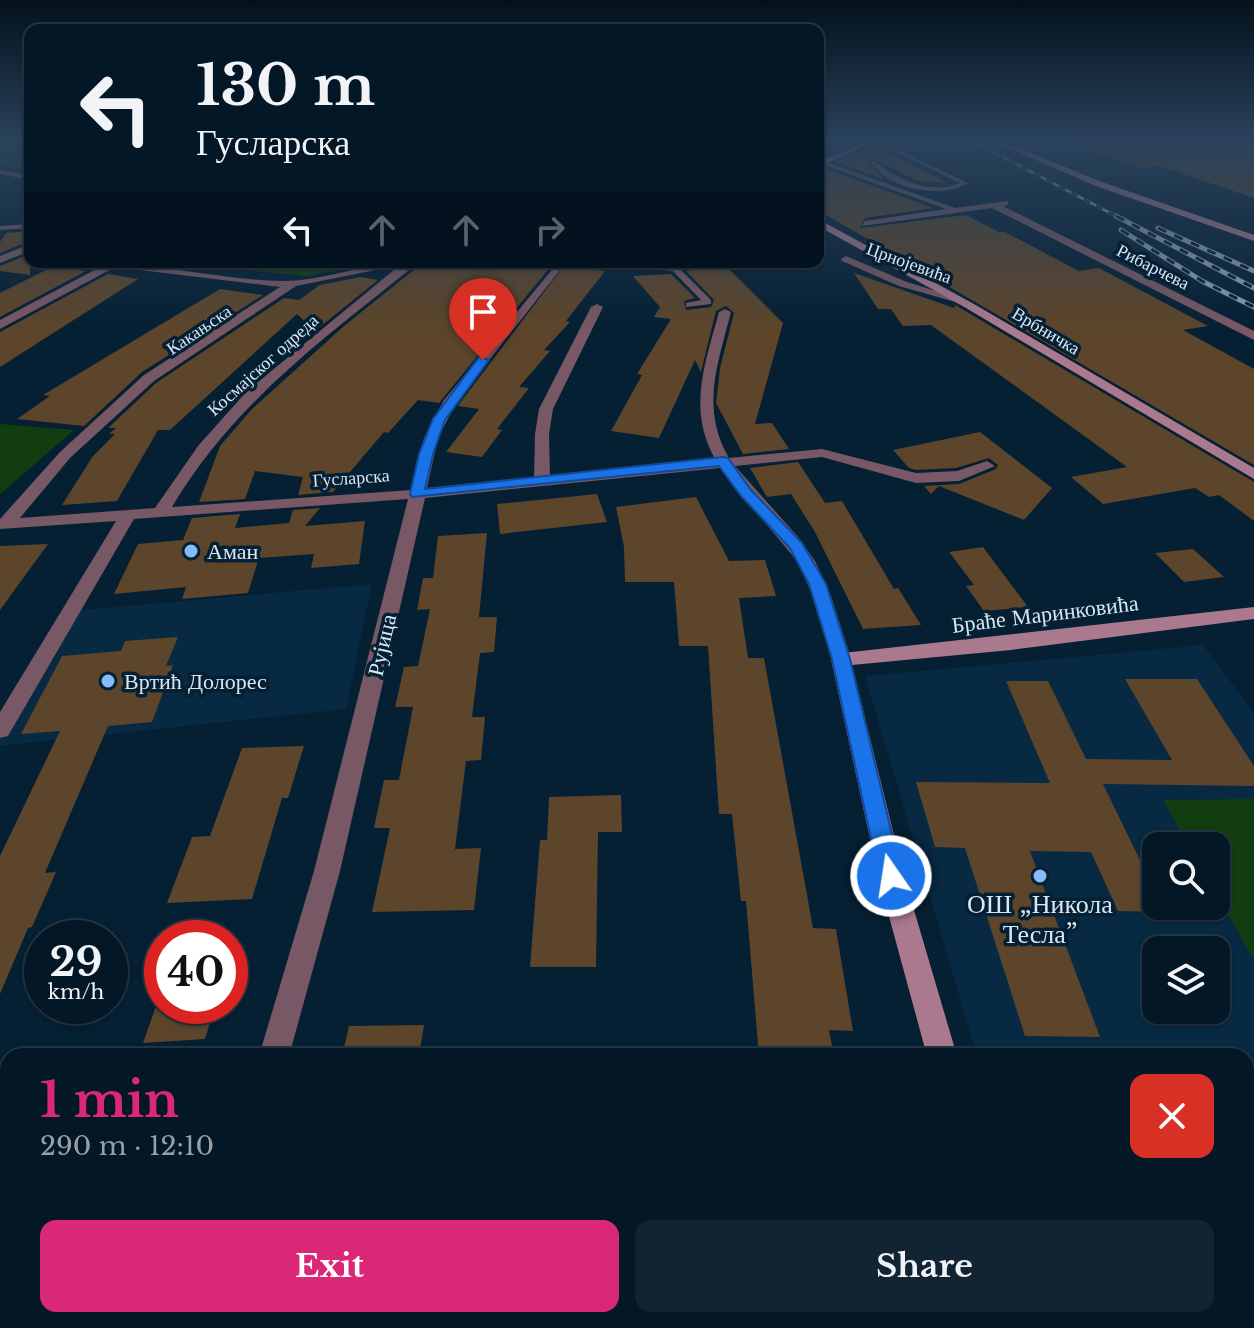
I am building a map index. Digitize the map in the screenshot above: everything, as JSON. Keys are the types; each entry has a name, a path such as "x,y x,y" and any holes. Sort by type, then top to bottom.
{"street":[{"path":"936,203 954,209"},
{"path":"865,224 1012,203"},
{"path":"1153,203 1254,238"},
{"name":"Рибарчева","path":"994,205 1254,336"},
{"name":"Врбничка","path":"824,225 959,300 1254,474"},
{"path":"0,260 24,251"},
{"name":"Црнојевића","path":"846,259 903,284 959,300"},
{"path":"0,325 106,268"},
{"path":"149,268 292,284 375,268"},
{"name":"Космајског одреда","path":"161,512 194,459 233,412 297,354 405,268"},
{"name":"Рујица","path":"276,1048 327,871 431,438 451,400 556,268"},
{"name":"Какањска","path":"113,412 309,282"},
{"name":"Какањска","path":"3,523 65,455 169,363 292,284"},
{"path":"542,481 542,434 546,409 597,307"},
{"path":"725,312 705,394 709,422 723,461 806,561 822,596 841,659 891,876 940,1048"},
{"name":"Гусларска","path":"3,523 417,494 822,453 902,476 928,479 959,476 987,466"},
{"path":"0,730 128,515"},
{"name":"Браће Маринковића","path":"841,659 1011,643 1254,613"}],"lane":[{"path":"0,228 24,226"},
{"path":"673,268 708,302 689,305"}],"shaded area":[{"path":"372,584 346,709 0,746 0,730 71,611"},
{"name":"ОШ „Никола Тесла”","path":"1203,645 1254,713 1254,1048 975,1048 865,676"}],"green space":[{"path":"226,268 349,268 307,276"},
{"path":"0,424 74,430 0,494"},
{"path":"1254,799 1254,960 1230,918 1230,832 1181,832 1163,800"}],"building":[{"path":"824,203 920,203 934,208 865,218 860,228 966,215 1079,271 1099,268 1208,326 1183,330 1254,369 1254,465 824,214"},
{"path":"24,232 24,243 0,253 0,242 6,233"},
{"path":"24,256 24,268 30,268 30,275 0,271 0,266"},
{"path":"50,268 86,271 0,317 0,293"},
{"path":"549,268 439,403 418,400 388,433 384,432 333,492 298,495 303,477 255,471 245,499 199,502 220,446 252,409 344,326 415,269"},
{"path":"562,268 605,271 566,321 570,322 544,350 550,351 519,387 529,388 497,429 502,430 482,457 446,452 479,409 458,406"},
{"path":"728,268 783,323 755,424 772,423 789,449 743,454 716,403 720,368 734,313 726,306 716,311 701,372 695,360 659,438 611,431 642,375 637,374 671,319 654,317 660,307 633,276 671,274 695,298 684,301 686,310 711,307 714,300 686,271"},
{"path":"854,273 954,308 955,305 1254,482 1254,521 1219,495 1209,497 1195,488 1103,504 1071,477 1127,467 931,325 903,326 891,309 878,309"},
{"path":"108,274 138,279 0,367 0,332"},
{"path":"360,277 378,280 315,331 297,314 170,430 158,430 117,501 62,505 93,456 115,434 109,434 116,428 108,428 156,383 284,298 299,300 320,285"},
{"path":"220,289 263,295 142,372 84,426 17,419 50,396 43,395"},
{"path":"980,432 1052,488 1024,520 939,486 931,494 924,486 959,484 996,469 998,465 989,458 956,468 916,470 909,468 893,450"},
{"path":"798,462 825,503 842,501 894,589 898,588 921,625 863,629 815,532 791,494 767,497 750,468"},
{"path":"597,494 607,522 500,534 497,504"},
{"path":"696,497 729,561 765,560 776,596 739,598 748,658 764,658 813,928 836,929 853,1031 829,1030 832,1048 758,1048 746,901 741,901 732,814 719,814 708,646 679,646 674,582 625,582 624,547 616,507"},
{"path":"320,508 305,526 365,521 359,564 311,568 314,554 259,558 248,593 182,599 186,587 114,594 138,544 183,540 192,518 240,514 235,528 289,523 293,510"},
{"path":"487,533 479,617 497,617 494,652 480,653 472,717 485,717 481,760 466,761 455,849 481,848 474,910 372,912 390,828 374,828 384,780 399,780 413,707 395,707 404,667 418,666 430,609 417,610 423,578 433,578 438,536"},
{"path":"48,544 0,610 0,546"},
{"path":"983,547 1028,607 984,611 966,586 974,585 949,552"},
{"path":"1193,549 1224,577 1184,582 1155,553"},
{"path":"178,637 166,666 173,665 152,722 108,726 45,873 56,872 35,920 24,920 24,937 0,994 0,856 60,731 21,734 62,656 121,651 125,641"},
{"path":"1125,679 1197,679 1254,766 1254,786 1103,784 1142,864 1142,912 1118,911 1091,852 1030,851 1100,1037 1025,1036 965,848 935,847 916,782 1050,783 1006,681 1048,681 1086,759 1172,760"},
{"path":"304,746 288,798 282,798 252,899 167,903 192,837 210,836 242,748"},
{"path":"621,795 622,832 598,832 596,967 530,967 540,840 547,840 549,797"},
{"path":"150,1024 210,1024 205,1039 143,1043"},
{"path":"424,1025 420,1048 344,1048 349,1026"}],"railway":[{"path":"1091,203 1120,218"},
{"path":"1116,216 1254,288"},
{"path":"1158,228 1254,271"},
{"path":"1121,230 1202,281 1254,307"}],"place":[{"name":"Аман","path":"191,551"},
{"name":"Вртић Долорес","path":"108,681"},
{"name":"ОШ „Никола Тесла”","path":"1040,876"}],"route":[{"path":"483,360 439,419 426,454 417,494 723,461 746,493 796,546 817,584 841,659 891,876"}]}
